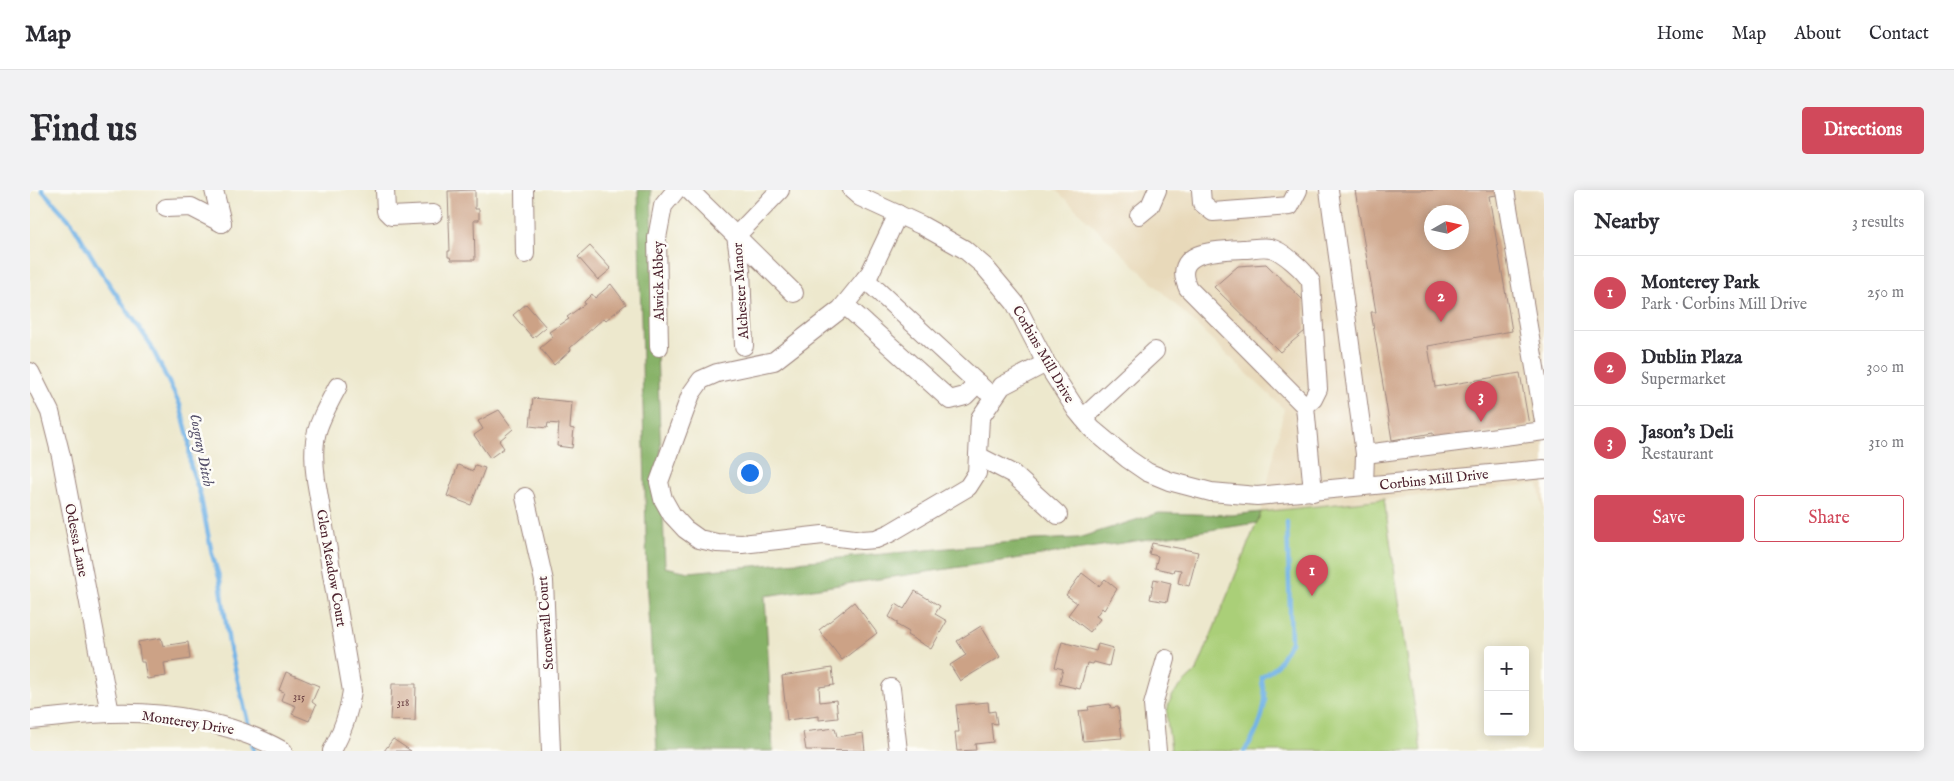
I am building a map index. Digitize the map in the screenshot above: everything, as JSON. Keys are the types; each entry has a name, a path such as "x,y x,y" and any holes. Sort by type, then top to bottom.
{"street":[{"path":"166,208 191,207 222,223 214,190"},
{"path":"386,190 386,211 391,216 433,214"},
{"path":"524,190 525,254"},
{"name":"Alwick Abbey","path":"659,347 657,238 663,206 676,190"},
{"name":"Alchester Manor","path":"689,190 794,293"},
{"name":"Alchester Manor","path":"736,236 780,190"},
{"name":"Corbins Mill Drive","path":"852,190 860,197 898,214 964,249 984,266 1015,303 1046,363 1083,418 1110,444 1141,468 1169,481 1211,492 1257,496 1544,469"},
{"path":"1139,215 1150,206 1157,190"},
{"path":"1202,190 1202,203 1213,212 1290,206 1298,190"},
{"path":"1329,190 1366,454 1364,486"},
{"path":"1506,190 1544,420"},
{"path":"898,214 865,279 844,305 774,361 717,373 701,380 691,394 659,482 663,499 672,515 685,529 699,539 717,543 742,544 823,535 862,540 876,539 890,533 968,487 977,473 980,418 1002,386 1046,363"},
{"name":"Alchester Manor","path":"736,236 741,270 744,346"},
{"path":"1305,406 1313,399 1318,389 1311,282 1307,274 1270,248 1206,251 1194,257 1185,266 1183,278 1188,288 1305,406 1313,492"},
{"path":"865,279 994,398"},
{"path":"844,305 950,400 965,396 978,383"},
{"path":"1083,418 1155,351"},
{"name":"Odessa Lane","path":"30,372 50,412 61,456 110,712"},
{"name":"Glen Meadow Court","path":"332,751 342,734 349,711 352,691 316,480 313,447 316,430 338,386"},
{"path":"1366,454 1544,431"},
{"path":"978,456 1013,474 1058,515"},
{"name":"Stonewall Court","path":"525,497 544,581 551,751"},
{"path":"1157,751 1154,705 1166,659"},
{"path":"891,688 898,751"},
{"name":"Monterey Drive","path":"30,720 110,712 166,716 238,730 260,738 283,751"}],"shaded area":[{"path":"1056,190 1544,190 1544,516 1538,484 1261,512 1284,409"}],"green space":[{"path":"638,190 651,190 665,567 689,572 1035,540 1078,538 1158,513 1232,515 1261,512 1257,523 765,596 773,751 657,751 647,577"},
{"path":"1384,499 1421,751 1171,751 1167,719 1169,704 1177,690 1197,670 1261,512"}],"building":[{"path":"475,190 475,209 479,209 479,220 474,220 475,260 451,260 448,257 448,251 450,251 448,191"},
{"path":"1355,190 1496,190 1497,195 1489,196 1512,331 1428,346 1435,387 1520,373 1529,425 1434,441 1433,433 1392,440 1371,312 1376,312"},
{"path":"590,246 611,269 598,280 578,257"},
{"path":"1266,264 1304,301 1305,331 1280,352 1214,287 1238,266"},
{"path":"611,284 626,304 606,320 604,318 554,365 540,348 553,337 549,332 569,319 567,317 585,304 584,302 592,294 595,298"},
{"path":"526,304 546,327 533,338 513,315"},
{"path":"533,398 572,402 570,428 574,429 572,448 557,446 559,424 548,423 547,428 530,426"},
{"path":"499,410 513,429 499,441 504,448 490,458 474,435 483,429 478,421"},
{"path":"458,465 473,471 475,465 485,468 471,505 447,496"},
{"path":"1152,543 1198,552 1189,586 1178,583 1181,570 1174,569 1173,572 1155,568 1158,556 1149,554"},
{"path":"1082,573 1099,586 1105,579 1117,589 1104,610 1102,608 1096,616 1100,619 1090,632 1068,615 1077,603 1066,595"},
{"path":"1154,579 1171,583 1167,602 1150,599"},
{"path":"915,591 940,606 935,614 947,621 931,649 907,635 909,632 897,625 897,622 889,617 896,604 904,609"},
{"path":"854,602 877,633 842,660 819,630"},
{"path":"981,626 1000,657 960,681 950,665 966,655 957,641"},
{"path":"161,638 163,646 188,642 190,659 164,663 166,676 147,679 144,662 141,662 138,642"},
{"path":"1062,642 1096,651 1098,644 1113,648 1109,666 1094,662 1093,664 1087,663 1080,689 1059,684 1063,669 1055,667"},
{"path":"832,668 834,685 819,687 820,702 836,700 838,718 819,720 819,716 787,720 782,676"},
{"path":"286,672 319,686 312,702 316,705 309,721 292,714 296,706 281,700 284,692 279,690"},
{"path":"392,684 416,684 415,721 390,720"},
{"path":"988,702 989,712 995,711 997,724 991,723 993,742 975,744 976,750 957,751 955,732 959,732 956,705"},
{"path":"1110,704 1111,708 1118,707 1122,738 1083,741 1079,711 1089,710 1088,707"},
{"path":"835,728 837,737 863,733 865,751 806,750 803,732"},
{"path":"393,739 411,751 384,751"}],"waterway":[{"name":"Cosgray Ditch","path":"42,190 72,223 101,272 149,342 180,405 189,439 190,464 200,494 212,554 220,580 229,644 250,731"},
{"path":"1244,751 1255,733 1264,707 1265,697 1262,677 1276,667 1291,642 1287,522"},
{"name":"Cosgray Ditch","path":"252,741 254,751"}],"place":[{"name":"Dublin Plaza","path":"1441,322"},
{"name":"Jason's Deli","path":"1481,422"},
{"name":"Monterey Park","path":"1312,596"}]}
